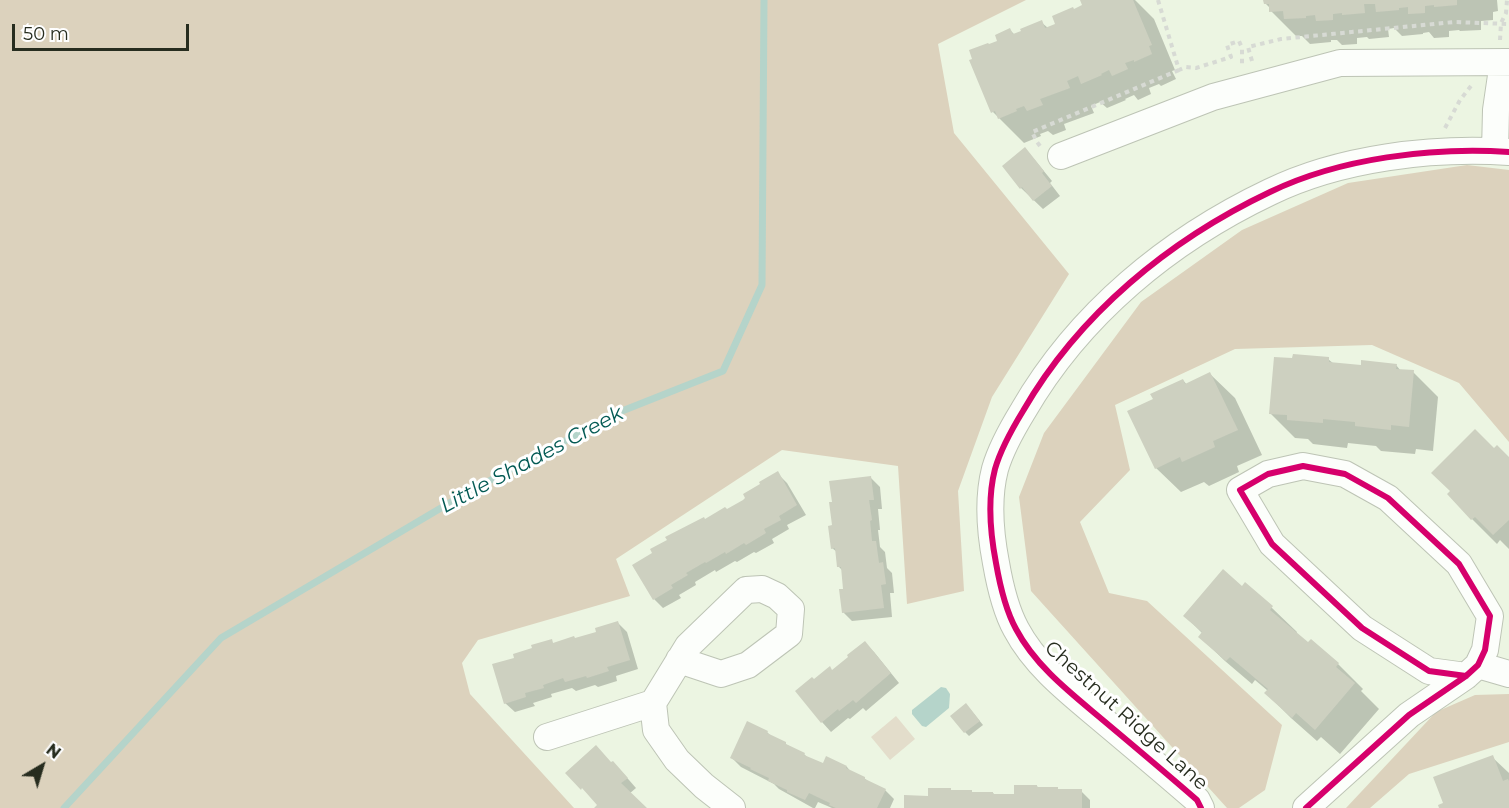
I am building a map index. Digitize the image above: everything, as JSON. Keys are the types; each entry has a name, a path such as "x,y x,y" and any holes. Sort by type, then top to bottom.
{"street":[{"path":"1061,156 1213,98 1340,63 1506,62 1496,110 1502,151"},
{"name":"Chestnut Ridge Lane","path":"1201,808 1197,800 1062,685 1036,659 1016,629 1000,588 989,505 995,468 1010,434 1038,385 1074,339 1116,294 1157,260 1198,231 1271,191 1343,167 1398,156 1437,152 1502,151"},
{"path":"1306,808 1409,715 1472,670 1485,650 1490,616 1459,564 1388,498 1345,474 1303,466 1268,474 1240,490 1272,544 1362,628 1429,671 1472,670 1509,674"},
{"path":"547,737 652,703 679,660"},
{"path":"652,703 656,730 677,759 704,786 732,808"}],"path":[{"path":"1158,0 1179,70"},
{"path":"1061,156 1042,147 1032,132 1186,67 1196,68 1231,57 1227,45 1239,41 1242,48 1242,68 1249,68 1253,63 1248,47 1281,39 1454,22 1509,24"}],"shaded area":[{"path":"0,0 1026,0 938,44 954,133 1069,274 992,397 958,491 964,591 907,604 898,466 782,450 616,559 630,596 478,640 462,663 470,694 574,808 0,808"},
{"path":"1467,165 1509,170 1509,442 1459,383 1372,345 1235,349 1115,405 1130,470 1080,522 1109,593 1147,601 1282,725 1265,790 1239,808 1227,808 1031,591 1019,497 1044,433 1141,302 1242,230 1348,183"},
{"path":"1509,694 1509,742 1409,774 1370,808 1346,808 1436,712 1475,695"},
{"path":"896,716 915,739 890,760 871,737"}],"water":[{"path":"941,687 946,688 950,694 949,708 926,727 922,726 912,714 912,710"}],"building":[{"path":"1080,0 1133,0 1152,45 1149,46 1152,54 1134,62 1134,60 1125,63 1128,69 1112,76 1109,70 1081,84 1078,76 1067,81 1070,88 1040,99 1043,105 1027,111 1024,106 998,119 995,111 991,113 969,60 972,59 969,50 997,41 995,35 1010,28 1013,34 1042,20 1045,28 1055,24 1052,16 1082,5"},
{"path":"1263,0 1457,0 1457,5 1425,6 1425,13 1408,14 1408,7 1376,12 1375,4 1364,4 1365,13 1333,14 1333,20 1316,21 1315,15 1306,16 1306,18 1284,19 1283,11 1269,12 1269,4 1264,4"},
{"path":"1025,147 1044,171 1042,173 1052,186 1033,201 1002,166"},
{"path":"1293,354 1329,357 1329,362 1361,365 1361,360 1397,364 1396,369 1414,370 1409,427 1391,425 1391,430 1355,426 1355,422 1323,419 1323,423 1287,420 1287,415 1269,414 1274,357 1292,358"},
{"path":"1210,372 1238,430 1213,441 1215,447 1182,462 1180,457 1155,469 1127,411 1153,399 1150,394 1183,379 1185,384"},
{"path":"1475,429 1494,448 1497,445 1509,457 1509,520 1493,535 1475,517 1471,520 1447,494 1450,491 1431,473"},
{"path":"778,471 797,505 779,516 781,520 764,529 766,533 686,573 688,575 671,585 673,588 653,600 632,565 652,553 650,549 667,540 665,537 743,500 745,498 743,494"},
{"path":"871,476 874,500 869,500 872,520 870,521 872,541 876,541 879,563 883,562 886,584 881,585 884,608 842,613 839,589 843,589 841,567 837,567 835,548 831,549 828,526 832,525 829,481"},
{"path":"1223,569 1242,586 1245,582 1273,606 1270,610 1308,642 1311,639 1339,663 1336,667 1355,683 1315,730 1296,713 1292,718 1264,693 1268,689 1230,657 1226,661 1198,637 1202,632 1183,616"},
{"path":"618,621 630,660 607,667 609,671 587,678 586,676 565,682 563,678 543,685 544,688 525,693 526,697 504,704 492,664 514,658 513,654 532,648 531,645 552,639 553,643 574,636 575,638 596,632 595,628"},
{"path":"865,641 891,673 856,703 853,700 821,723 795,691 830,666 832,670"},
{"path":"966,703 980,721 964,733 950,716"},
{"path":"747,721 805,753 804,755 823,763 826,756 886,789 877,808 836,808 809,793 805,800 787,792 768,781 769,778 730,758"},
{"path":"596,745 628,778 621,783 647,808 594,808 597,805 565,773"},
{"path":"1493,755 1503,781 1508,779 1509,781 1509,808 1439,808 1438,805 1443,803 1433,777"},
{"path":"1014,785 1082,789 1082,808 904,808 904,795 928,796 928,788 1014,794"}],"waterway":[{"name":"Little Shades Creek","path":"64,808 221,638 468,492 622,411 723,371 762,285 764,0"}],"cycle path":[{"path":"1201,808 1197,800 1044,668 1016,629 1001,589 991,528 990,504 993,481 997,461 1004,446 1046,376 1099,312 1162,257 1233,211 1297,180 1356,163 1418,153 1509,152"},
{"path":"1306,808 1409,715 1466,676 1478,665 1485,650 1490,616 1459,564 1388,498 1345,474 1303,466 1268,474 1240,490 1272,544 1362,628 1429,671 1466,676"}]}
